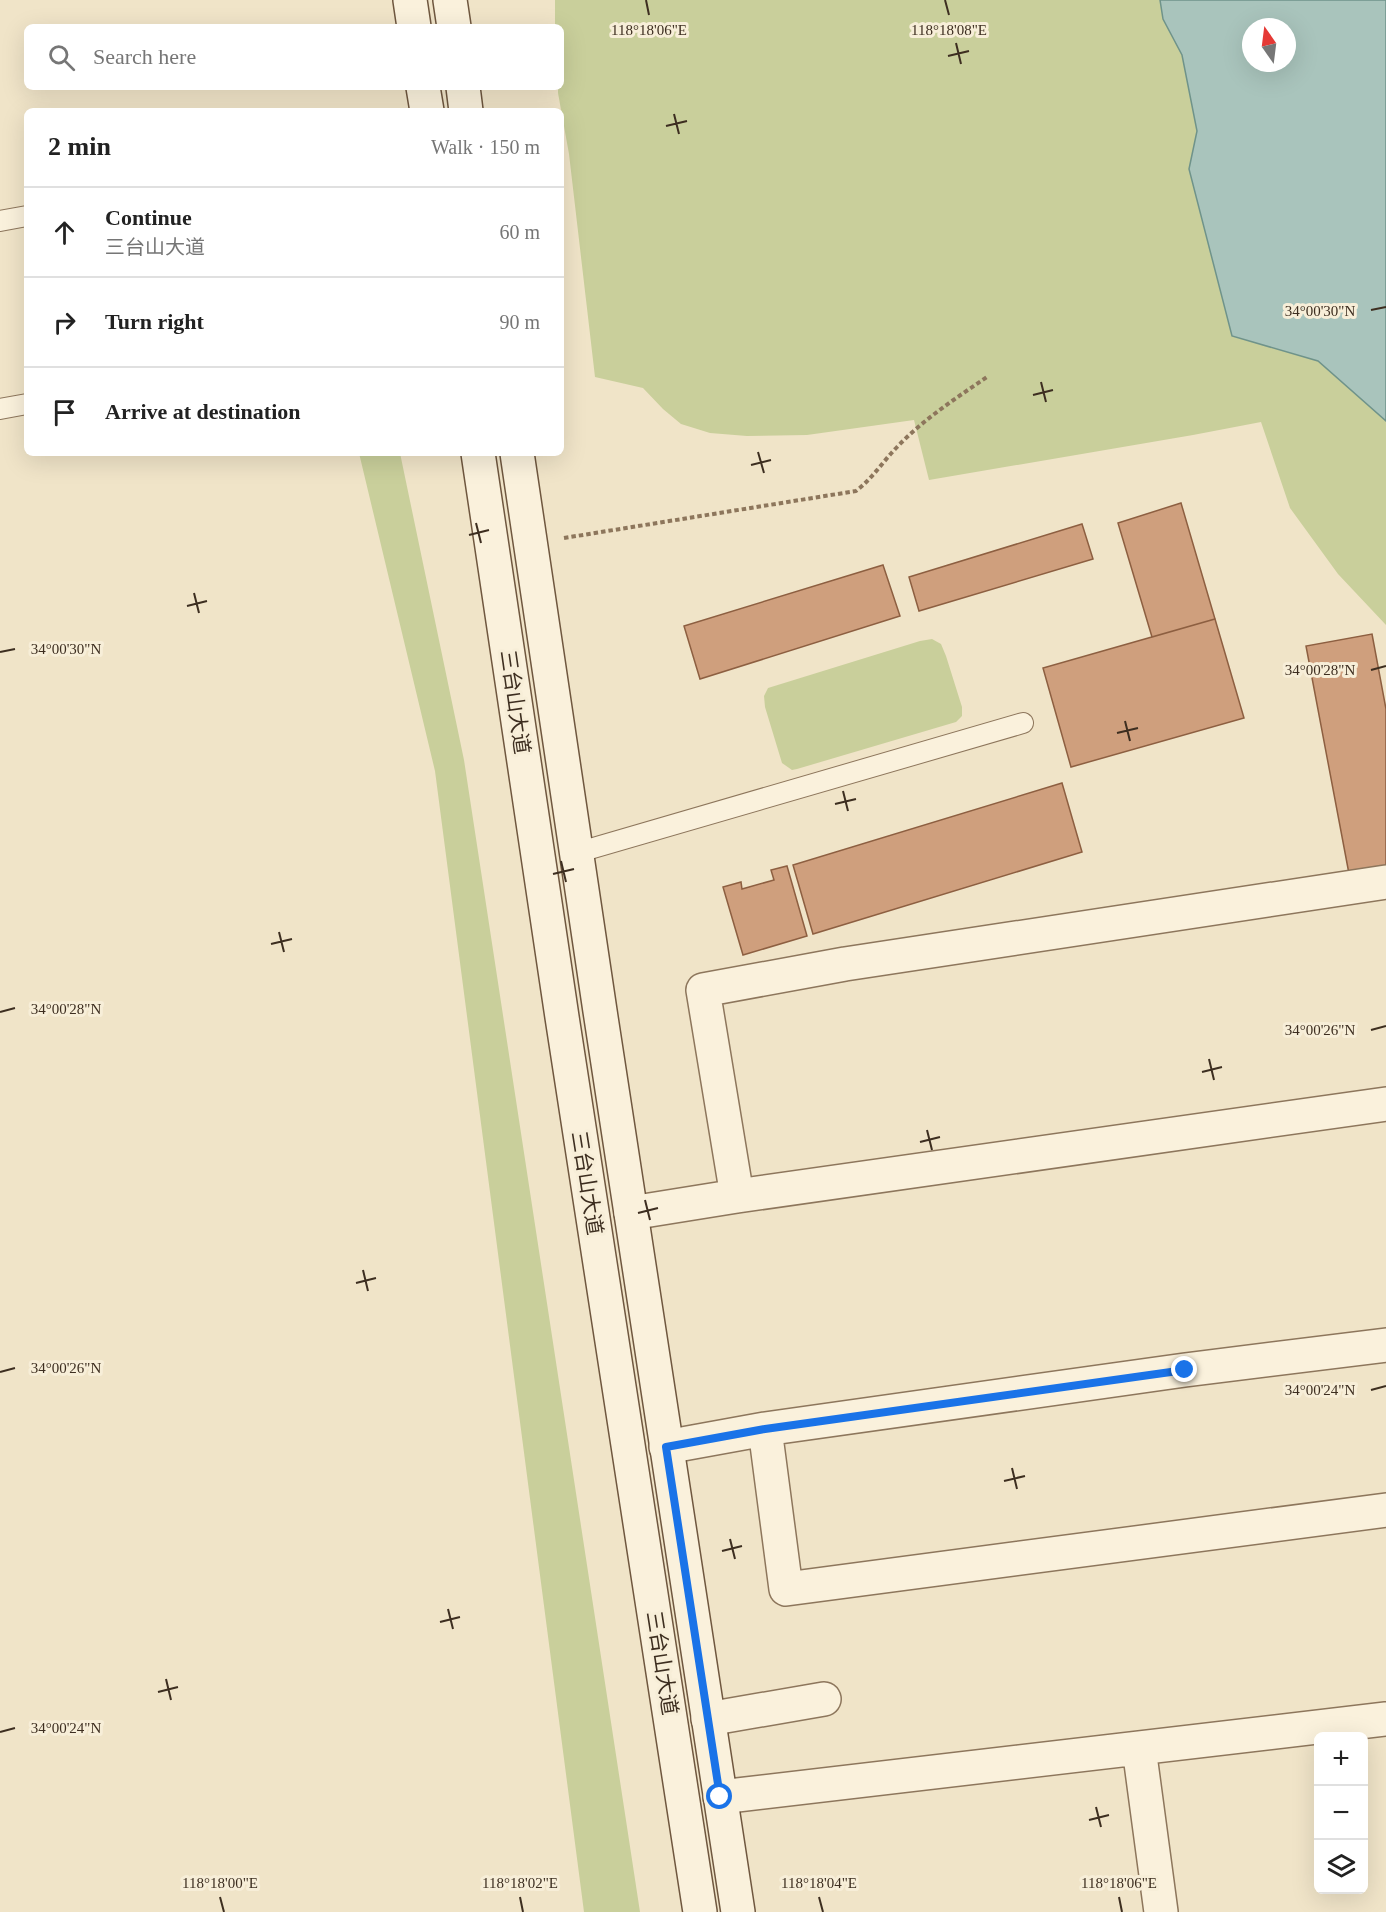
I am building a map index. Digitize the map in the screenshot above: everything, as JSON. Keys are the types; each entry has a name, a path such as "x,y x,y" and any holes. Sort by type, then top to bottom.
{"street":[{"path":"410,0 414,24"},
{"path":"450,0 454,24"},
{"path":"424,90 426,108"},
{"path":"462,90 466,108"},
{"name":"三台山大道","path":"478,456 700,1912"},
{"name":"三台山大道","path":"517,456 738,1912"},
{"path":"737,1196 703,990 845,964 1386,882"},
{"path":"631,1213 1386,1104"},
{"path":"666,1447 765,1429 1185,1370 1386,1345"},
{"path":"765,1429 786,1589 1386,1510"},
{"path":"708,1719 824,1699"},
{"path":"720,1797 1386,1719"},
{"path":"1139,1748 1161,1912"}],"lane":[{"path":"0,221 24,217"},
{"path":"0,409 24,405"},
{"path":"576,853 1023,723"}],"path":[{"path":"530,543 856,491 869,481 898,446 939,410 987,377"}],"green space":[{"path":"555,0 1160,0 1163,19 1182,55 1197,131 1189,169 1232,336 1318,361 1386,421 1386,625 1338,574 1290,508 1261,422 929,480 914,420 807,435 747,436 710,433 681,424 643,388 595,377 564,126 564,108 561,108 558,93 558,90 564,90 564,24 555,24"},
{"path":"360,456 401,456 464,760 640,1912 584,1912 435,771"},
{"path":"932,639 941,644 962,707 962,716 956,722 797,769 792,770 782,763 765,707 764,696 768,688"}],"water":[{"path":"1160,0 1386,0 1386,421 1318,361 1232,336 1189,169 1197,131 1182,55 1163,19"}],"building":[{"path":"1181,503 1215,619 1152,637 1118,523"},
{"path":"1082,524 1093,559 919,611 909,577"},
{"path":"883,565 900,616 700,679 684,626"},
{"path":"1215,619 1244,718 1071,767 1043,668"},
{"path":"1372,634 1386,709 1386,872 1350,879 1306,646"},
{"path":"1062,783 1082,852 813,934 793,865"},
{"path":"787,866 807,936 743,955 723,887 741,882 742,889 774,880 771,870"}],"route":[{"path":"720,1797 666,1447 765,1429 1185,1370"}]}
